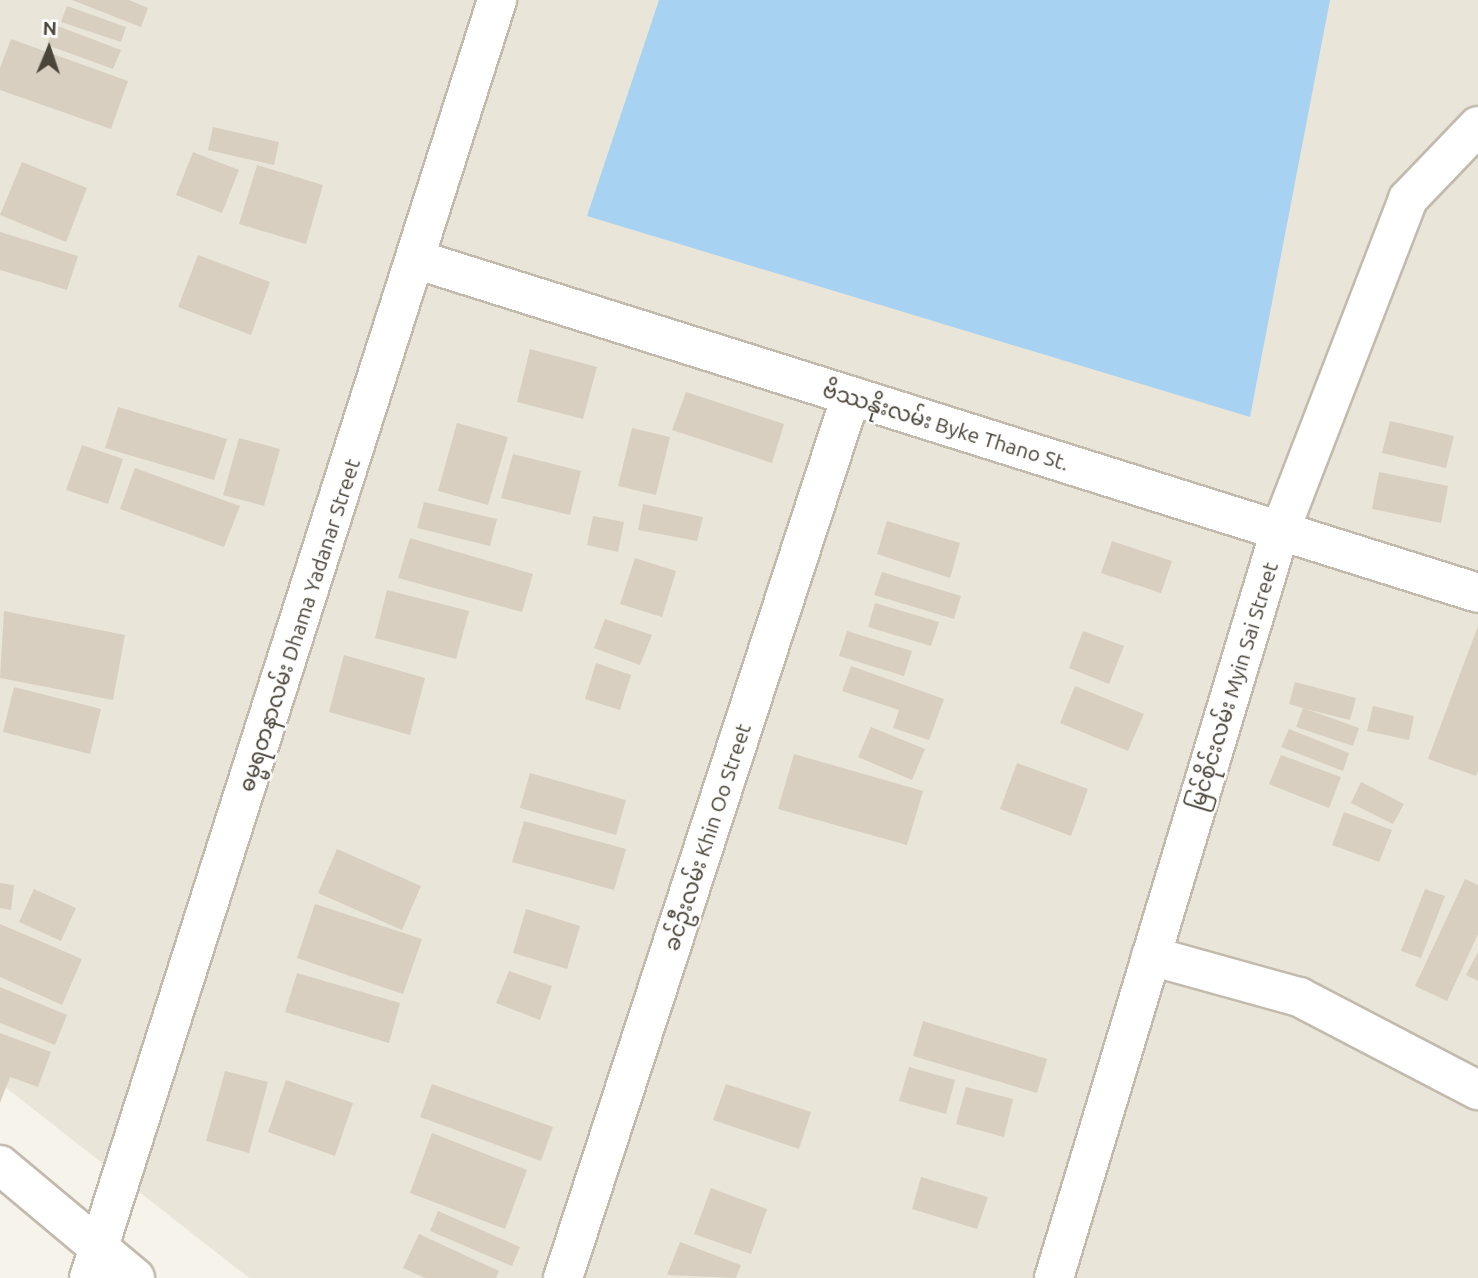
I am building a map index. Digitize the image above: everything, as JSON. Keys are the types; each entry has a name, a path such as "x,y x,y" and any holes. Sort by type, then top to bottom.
{"street":[{"name":"ဓမ္မရတနာလမ်း Dhama Yadanar Street","path":"94,1264 497,0"},
{"name":"မြင်စိုင်းလမ်း Myin Sai Street","path":"1054,1278 1280,531 1408,199 1478,126"},
{"name":"ဗိဿနိုးလမ်း Byke Thano St.","path":"415,259 1478,593"},
{"name":"ခင်ဦးလမ်း Khin Oo Street","path":"563,1278 851,396"},
{"path":"1151,956 1299,997 1478,1090"},
{"path":"0,1165 94,1264 135,1278"}],"shaded area":[{"path":"0,0 1478,0 1478,1278 249,1278 0,1083"}],"water":[{"path":"659,0 1330,0 1250,417 587,216"}],"building":[{"path":"72,0 129,0 148,8 141,27"},
{"path":"67,6 126,27 121,42 61,22"},
{"path":"55,25 121,50 113,69 47,45"},
{"path":"11,39 128,81 111,129 0,90 0,68"},
{"path":"213,127 279,142 274,165 208,150"},
{"path":"193,152 239,170 222,213 176,195"},
{"path":"22,162 87,188 66,242 0,215"},
{"path":"257,165 323,185 306,244 239,224"},
{"path":"0,232 78,256 67,290 0,270"},
{"path":"198,255 270,282 251,335 178,307"},
{"path":"530,349 597,367 583,419 517,402"},
{"path":"686,392 784,424 772,463 672,430"},
{"path":"118,407 227,439 214,480 105,448"},
{"path":"1390,421 1454,436 1446,468 1382,453"},
{"path":"457,423 508,437 488,505 438,491"},
{"path":"632,428 670,437 656,495 618,486"},
{"path":"239,438 280,449 264,506 223,495"},
{"path":"82,445 123,459 108,504 66,490"},
{"path":"513,454 581,471 570,515 501,498"},
{"path":"135,468 240,506 224,547 120,509"},
{"path":"1379,472 1448,486 1441,523 1372,509"},
{"path":"424,502 497,519 490,546 417,528"},
{"path":"643,504 703,517 697,541 638,530"},
{"path":"593,516 624,522 618,552 587,545"},
{"path":"887,521 960,543 950,578 877,554"},
{"path":"410,538 533,574 522,612 398,578"},
{"path":"1112,541 1172,561 1161,593 1101,573"},
{"path":"635,558 676,571 662,617 620,604"},
{"path":"882,572 961,596 954,619 874,595"},
{"path":"387,590 469,611 456,659 375,638"},
{"path":"875,603 939,622 931,646 868,627"},
{"path":"4,611 125,635 113,700 0,678"},
{"path":"605,619 652,635 640,665 594,648"},
{"path":"1478,626 1478,771 1476,776 1428,759"},
{"path":"847,631 912,651 904,676 839,656"},
{"path":"1083,631 1124,646 1109,684 1069,668"},
{"path":"344,655 425,678 410,735 329,712"},
{"path":"596,663 631,675 620,710 585,699"},
{"path":"851,666 944,699 929,740 893,728 899,710 842,691"},
{"path":"1295,682 1356,698 1350,720 1306,709 1359,728 1353,746 1296,727 1303,708 1289,704"},
{"path":"1075,686 1144,714 1128,751 1060,723"},
{"path":"14,687 101,709 90,754 3,732"},
{"path":"1373,706 1414,716 1409,740 1367,731"},
{"path":"871,727 925,749 912,780 858,757"},
{"path":"1289,729 1349,753 1343,771 1281,747"},
{"path":"794,754 923,791 907,845 778,809"},
{"path":"1281,755 1341,777 1329,808 1269,784"},
{"path":"1017,763 1088,789 1071,836 1000,809"},
{"path":"530,773 626,800 616,835 520,808"},
{"path":"1361,782 1404,804 1393,824 1351,803"},
{"path":"1344,812 1392,830 1379,862 1332,845"},
{"path":"524,821 626,849 614,890 512,862"},
{"path":"337,849 421,886 402,930 318,893"},
{"path":"1465,879 1478,885 1478,934 1447,1001 1415,986"},
{"path":"0,883 14,885 11,910 0,908"},
{"path":"34,889 76,908 61,941 19,922"},
{"path":"1425,889 1445,896 1421,958 1401,951"},
{"path":"315,904 422,939 403,994 297,958"},
{"path":"526,909 580,926 567,969 513,953"},
{"path":"0,924 82,959 62,1005 0,977"},
{"path":"1478,952 1478,981 1466,975"},
{"path":"509,971 552,986 540,1020 496,1003"},
{"path":"297,973 400,1003 389,1043 285,1012"},
{"path":"0,987 67,1015 55,1045 0,1023"},
{"path":"923,1021 1047,1059 1037,1093 913,1056"},
{"path":"0,1033 51,1052 38,1087 10,1077 0,1103"},
{"path":"909,1067 955,1080 946,1114 899,1101"},
{"path":"225,1071 268,1082 249,1153 206,1141"},
{"path":"286,1080 353,1103 335,1156 268,1132"},
{"path":"432,1084 553,1127 541,1161 420,1117"},
{"path":"726,1084 811,1112 799,1149 713,1120"},
{"path":"966,1087 1013,1099 1004,1137 956,1124"},
{"path":"432,1133 527,1170 505,1229 410,1193"},
{"path":"921,1177 988,1197 977,1229 912,1209"},
{"path":"711,1188 767,1209 751,1254 694,1234"},
{"path":"438,1211 520,1247 512,1266 430,1231"},
{"path":"419,1234 499,1271 496,1278 425,1278 403,1268"},
{"path":"680,1242 741,1265 736,1278 667,1275"}]}
